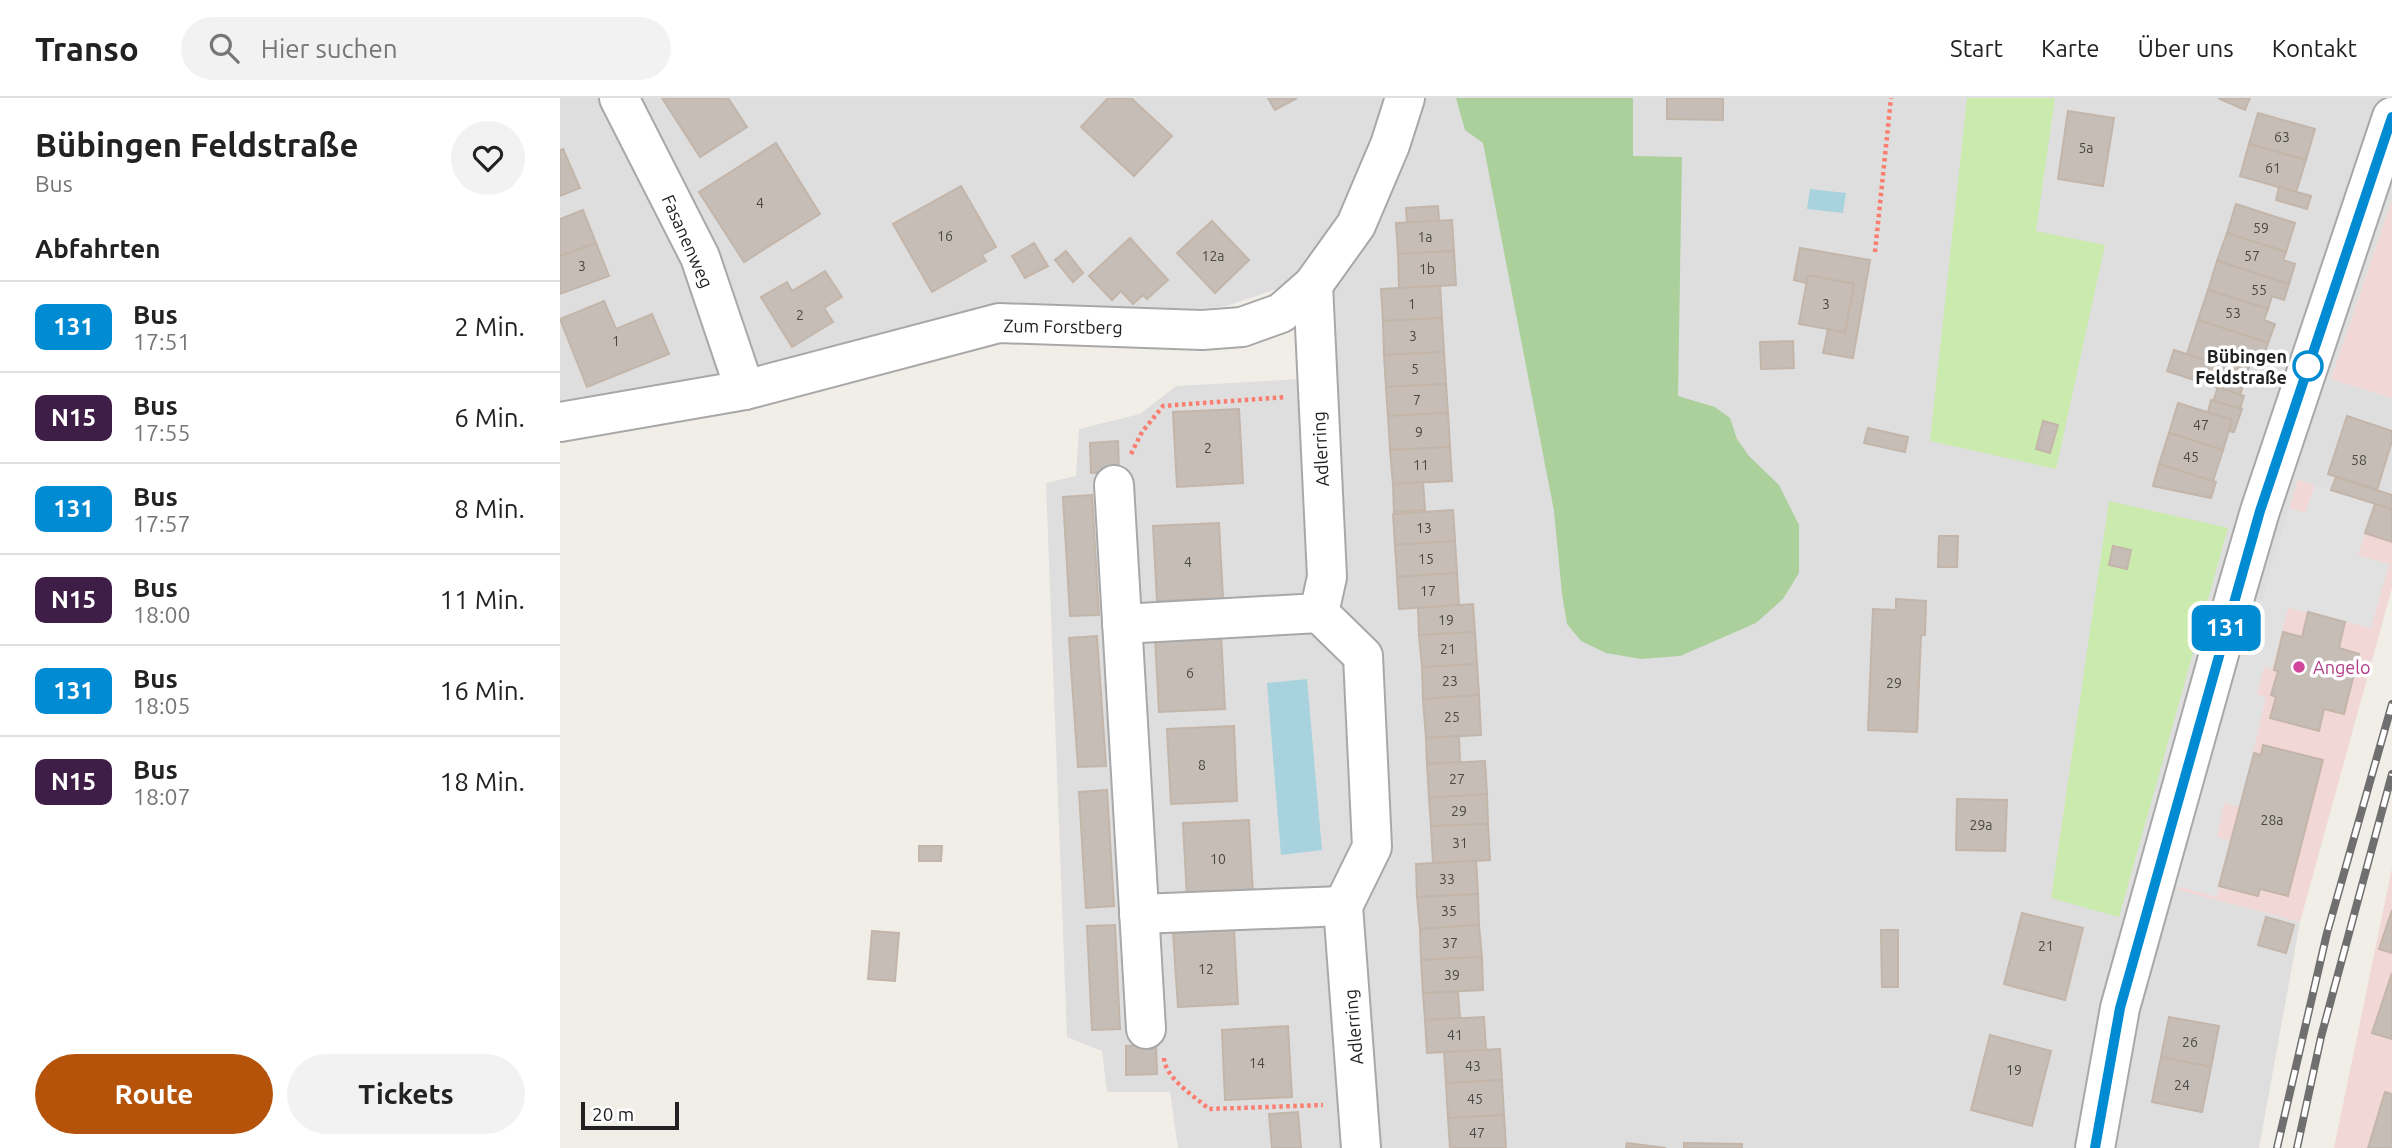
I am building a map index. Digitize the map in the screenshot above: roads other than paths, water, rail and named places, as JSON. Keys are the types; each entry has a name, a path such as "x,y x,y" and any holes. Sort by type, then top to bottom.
{"street":[{"name":"Fasanenweg","path":"619,98 699,257 745,390"},
{"name":"Zum Forstberg","path":"560,422 745,390 999,323 1202,331 1242,327 1281,313 1313,285 1356,225 1390,145 1405,98"},
{"path":"2095,1148 2120,1008 2260,511 2392,117"},
{"name":"Adlerring","path":"1313,285 1327,577 1319,613"},
{"path":"1114,485 1146,1029"},
{"path":"1122,624 1319,613 1363,656 1373,846 1343,906 1139,914"},
{"name":"Adlerring","path":"1343,906 1361,1148"}],"water":[{"path":"1810,189 1846,193 1843,213 1807,209"},
{"path":"1307,679 1322,850 1281,855 1267,683"}],"railway":[{"path":"2277,1148 2327,933 2392,704"},
{"path":"2297,1148 2321,1037 2392,774"}],"place":[{"name":"Bübingen Feldstraße","path":"2308,366"},
{"name":"Angelo","path":"2299,667"}]}
